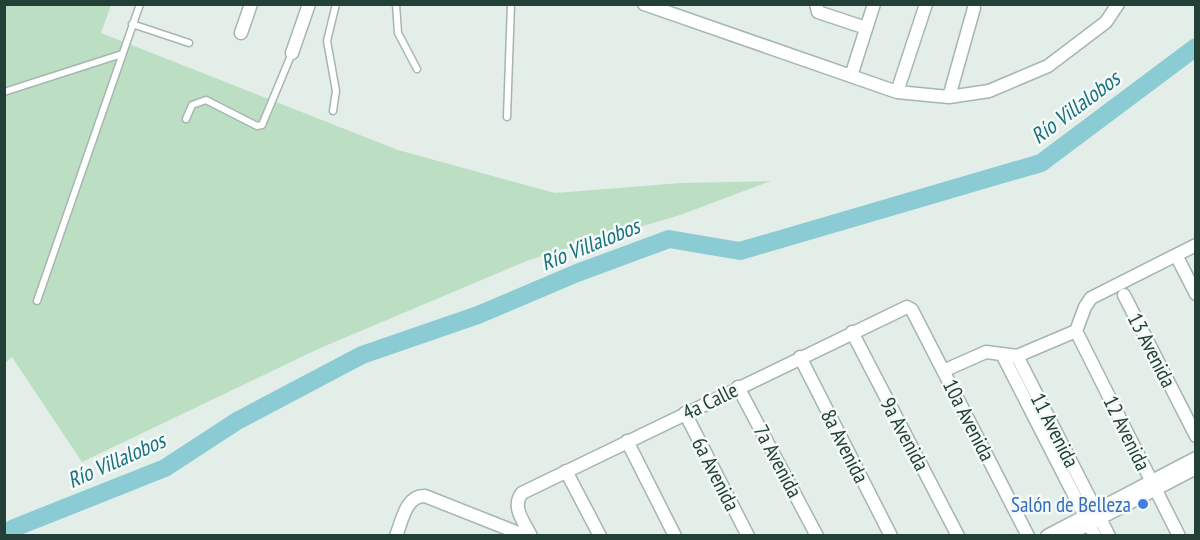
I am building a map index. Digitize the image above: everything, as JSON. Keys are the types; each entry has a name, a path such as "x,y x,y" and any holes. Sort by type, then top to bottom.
{"street":[{"path":"241,33 251,4"},
{"path":"292,53 309,4"},
{"path":"644,4 670,9 897,92 949,97 989,91 1048,66 1106,22 1118,4"},
{"path":"816,4 818,12 866,28"},
{"path":"851,76 874,4"},
{"path":"897,92 926,4"},
{"path":"949,97 974,8"},
{"path":"943,371 986,352 1017,356 1076,331 1091,298 1196,244"},
{"path":"1176,255 1196,294"},
{"name":"13 Avenida","path":"1124,295 1196,436"},
{"name":"4a Calle","path":"531,536 517,508 517,499 522,493 907,307"},
{"name":"10a Avenida","path":"907,307 912,310 1028,536"},
{"name":"12 Avenida","path":"1076,331 1179,536"},
{"name":"9a Avenida","path":"852,332 958,536"},
{"name":"11 Avenida","path":"1003,356 1092,517 1109,536"},
{"name":"11 Avenida","path":"1017,356 1092,517 1095,536"},
{"name":"8a Avenida","path":"800,357 891,536"},
{"name":"7a Avenida","path":"738,387 817,536"},
{"name":"6a Avenida","path":"685,413 748,536"},
{"path":"627,441 675,536"},
{"path":"1047,536 1092,517 1153,485 1196,458"},
{"path":"1153,485 1196,468"},
{"path":"566,471 600,536"},
{"path":"396,536 411,499 417,496 425,496 526,536"},
{"path":"1066,536 1092,517"}],"lane":[{"path":"37,301 140,4"},
{"path":"333,111 336,91 327,41 336,4"},
{"path":"396,4 398,33 417,69"},
{"path":"507,117 512,4"},
{"path":"132,24 189,43"},
{"path":"186,119 192,105 206,100 256,126 262,125 292,53"},
{"path":"4,92 122,54"}],"green space":[{"path":"5,5 111,5 101,33 398,150 555,193 681,183 771,181 680,215 529,260 318,349 82,462 12,357 5,363"}],"waterway":[{"name":"Río Villalobos","path":"4,534 165,468 237,421 362,355 478,315 577,273 669,239 740,251 1041,163 1196,47"}],"place":[{"name":"Salón de Belleza","path":"1143,504"}]}
